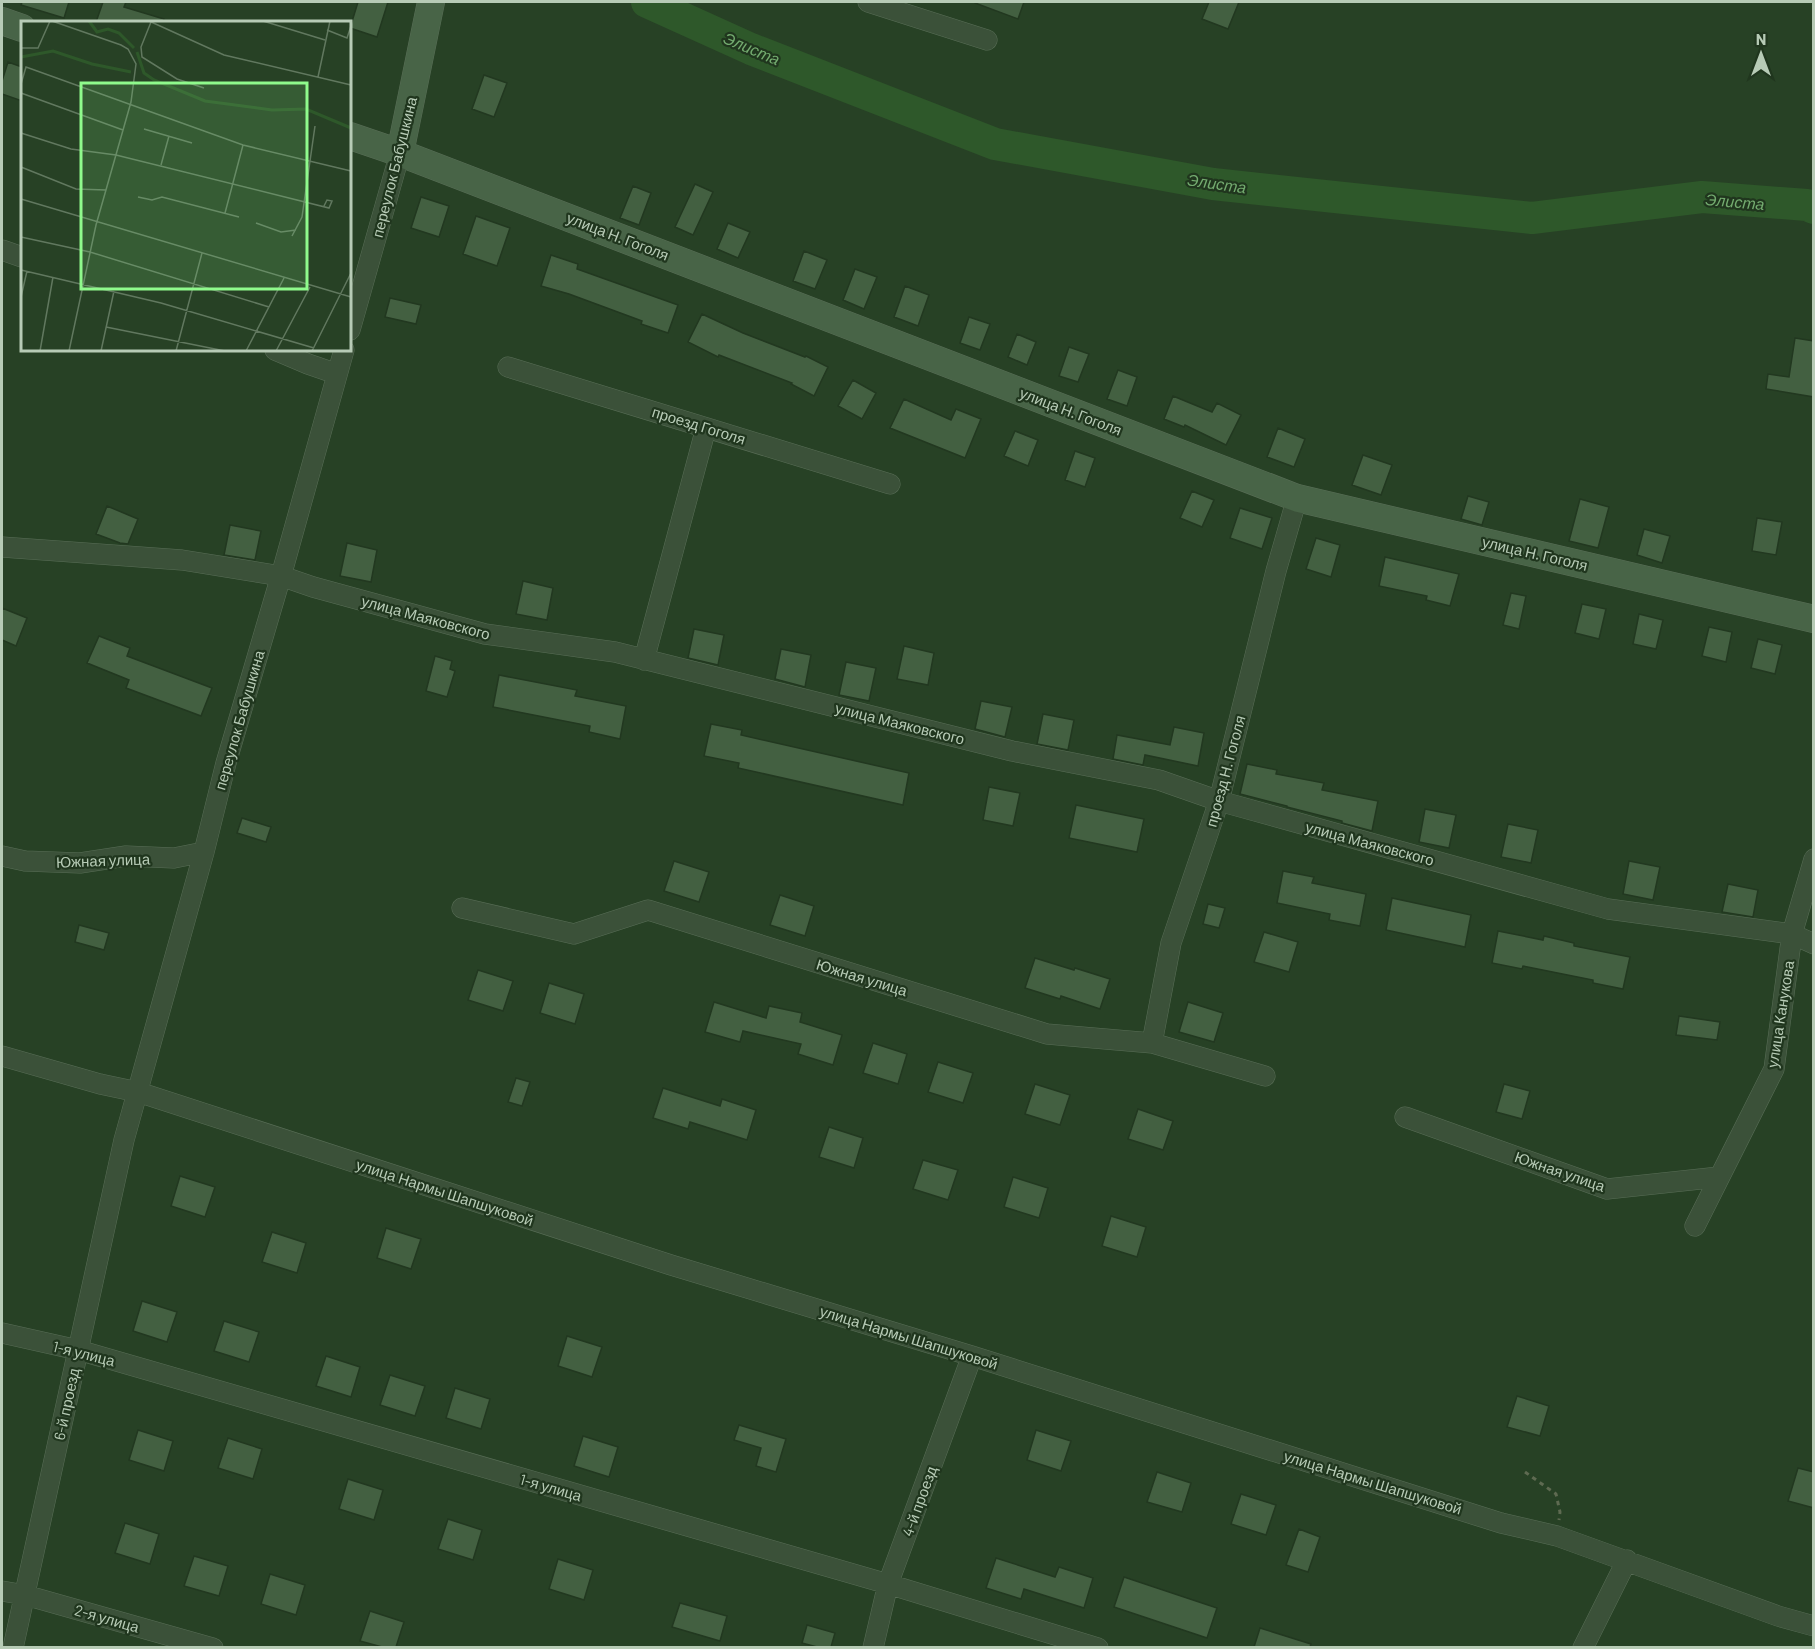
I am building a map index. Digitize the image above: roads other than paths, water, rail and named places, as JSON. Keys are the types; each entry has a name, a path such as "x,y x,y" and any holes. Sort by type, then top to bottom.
{"street":[{"name":"переулок Бабушкина","path":"351,326 400,153 432,2"},
{"path":"868,2 987,40"},
{"path":"2,21 21,28"},
{"name":"улица Н. Гоголя","path":"351,136 400,153 1297,498 1814,619"},
{"path":"2,250 21,257"},
{"path":"277,351 337,374"},
{"name":"переулок Бабушкина","path":"138,1092 226,763 344,351"},
{"name":"проезд Гоголя","path":"508,367 890,484"},
{"path":"644,660 706,428"},
{"name":"проезд Н. Гоголя","path":"1152,1043 1172,943 1220,801 1276,571 1297,498"},
{"name":"улица Маяковского","path":"2,547 182,560 281,576 313,587 485,634 615,652 1012,751 1160,780 1220,801 1608,909 1792,934 1814,944"},
{"name":"Южная улица","path":"2,856 25,861 80,863 126,856 174,858 204,852"},
{"name":"улица Канукова","path":"1695,1226 1774,1069 1792,934 1814,859"},
{"name":"Южная улица","path":"462,908 574,934 648,910 1047,1034 1152,1043 1265,1076"},
{"name":"улица Нармы Шапшуковой","path":"2,1056 100,1084 138,1092 670,1265 972,1356 1501,1523 1557,1536 1778,1616 1814,1626"},
{"name":"6-й проезд","path":"14,1647 124,1140 138,1092"},
{"name":"Южная улица","path":"1405,1117 1607,1189 1719,1177"},
{"name":"1-я улица","path":"2,1333 78,1350 1098,1647"},
{"name":"4-й проезд","path":"873,1647 888,1584 972,1356"},
{"path":"1583,1647 1627,1560"},
{"name":"2-я улица","path":"2,1591 213,1647"}],"waterway":[{"name":"Элиста","path":"647,2 751,49 995,144 1213,184 1532,218 1702,197 1807,205 1814,208"}]}
